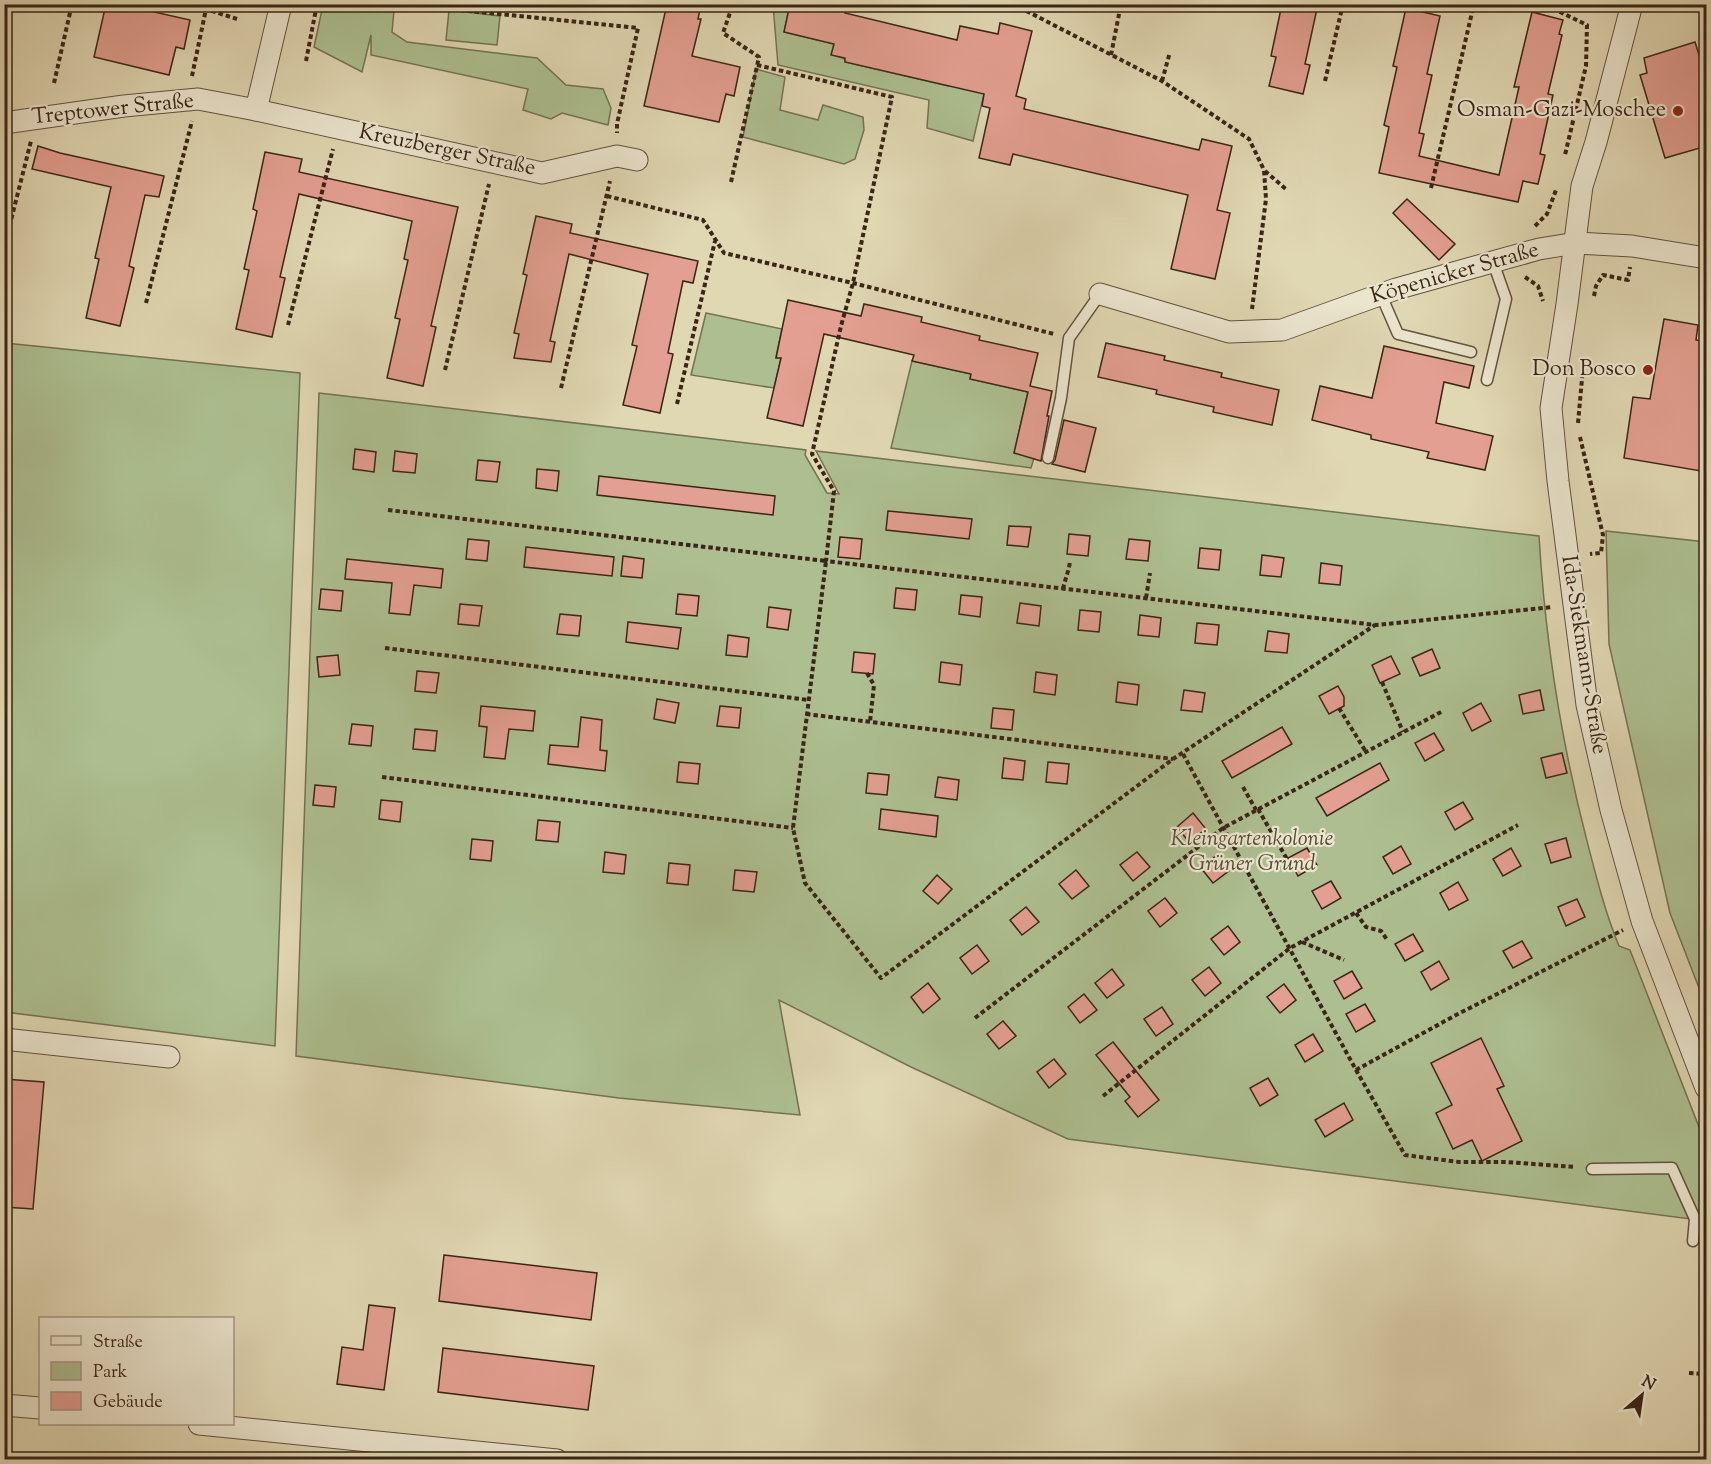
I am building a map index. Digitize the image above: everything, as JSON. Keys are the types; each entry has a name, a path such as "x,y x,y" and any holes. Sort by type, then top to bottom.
{"street":[{"path":"256,110 281,4"},
{"path":"1576,243 1582,186 1596,142 1632,4"},
{"name":"Treptower Straße","path":"4,123 193,99 256,110"},
{"name":"Kreuzberger Straße","path":"256,110 542,173 627,158"},
{"name":"Köpenicker Straße","path":"1100,294 1228,332 1282,330 1381,295 1539,249 1576,243 1632,246 1707,258"},
{"name":"Ida-Siekmann-Straße","path":"1576,243 1551,408 1567,555 1587,705 1611,810 1642,921 1707,1088"},
{"path":"4,1039 168,1056"},
{"path":"4,1405 39,1408"},
{"path":"209,1425 556,1460"}],"lane":[{"path":"1487,380 1506,298 1493,262"},
{"path":"1048,458 1061,398 1069,338 1100,294"},
{"path":"1381,295 1398,334 1470,352"},
{"path":"1592,1168 1672,1168 1695,1219 1693,1240"}],"path":[{"path":"54,83 72,4"},
{"path":"190,4 237,19"},
{"path":"306,61 317,4"},
{"path":"400,4 638,28 617,124 627,158 607,196 561,388"},
{"path":"731,182 759,57 723,33 732,4"},
{"path":"1013,4 1162,81 1249,139 1264,170 1266,199 1249,331"},
{"path":"1111,55 1121,4"},
{"path":"1325,81 1343,4"},
{"path":"1431,188 1474,4"},
{"path":"1508,4 1554,9 1587,25 1586,66 1564,159"},
{"path":"146,303 193,99 206,9"},
{"path":"1162,81 1170,52"},
{"path":"757,65 892,97 853,283 812,454 834,491 793,828 805,883 880,978 1173,759 1376,625"},
{"path":"4,248 36,118"},
{"path":"288,325 339,128"},
{"path":"445,370 494,163"},
{"path":"1264,170 1287,190"},
{"path":"1529,232 1547,214 1559,182 1582,186"},
{"path":"607,196 703,220 724,253 1069,338"},
{"path":"677,404 715,241"},
{"path":"1567,555 1601,553 1603,534 1578,430 1578,407 1584,363"},
{"path":"388,510 1376,625 1554,607 1552,596"},
{"path":"1063,589 1070,561"},
{"path":"1146,598 1150,573"},
{"path":"385,648 809,700"},
{"path":"867,673 874,685 870,722"},
{"path":"1382,682 1403,732"},
{"path":"1340,708 1366,752"},
{"path":"975,1018 1223,828 1443,711"},
{"path":"806,714 1173,759"},
{"path":"1183,754 1405,1155 1459,1162 1506,1162 1592,1168"},
{"path":"382,777 793,828"},
{"path":"1243,787 1291,866"},
{"path":"1103,1096 1290,948 1518,825"},
{"path":"1356,913 1366,927 1381,931 1388,941"},
{"path":"1356,1070 1456,1015 1642,921"},
{"path":"1302,942 1344,960"},
{"path":"1689,1373 1707,1374"}],"green space":[{"path":"323,5 367,5 394,10 392,32 407,42 537,58 566,85 603,89 611,108 608,125 562,113 551,119 523,110 528,89 371,55 371,35 362,72 314,47"},
{"path":"773,5 790,5 784,32 834,44 836,56 845,59 845,62 948,86 987,81 973,141 927,128 929,100 778,65"},
{"path":"449,10 500,16 497,45 446,40"},
{"path":"756,69 785,77 780,110 818,120 823,105 863,117 864,130 855,159 844,164 743,137"},
{"path":"706,313 782,329 776,357 781,358 774,388 691,375"},
{"path":"5,343 300,373 275,1046 5,1012"},
{"path":"912,361 971,374 970,379 1028,392 1014,453 1034,458 1031,468 891,448"},
{"name":"Kleingartenkolonie Grüner Grund","path":"319,393 806,450 805,455 827,493 839,494 816,451 1539,536 1545,613 1562,727 1597,881 1619,946 1630,950 1706,1145 1706,1221 1068,1139 911,1067 779,1000 800,1115 619,1098 296,1056"},
{"path":"1606,531 1706,542 1706,1006 1670,913 1609,644"}],"building":[{"path":"106,4 142,4 141,9 190,20 184,49 176,47 169,75 94,57"},
{"path":"667,4 701,4 698,19 701,19 692,56 740,67 734,96 726,94 719,122 644,106"},
{"path":"790,4 847,4 845,13 957,40 960,26 998,34 1000,23 1032,31 1016,96 1026,99 1024,109 1199,150 1202,139 1232,146 1217,210 1230,213 1215,279 1171,269 1188,195 1013,154 1010,165 979,158 990,108 982,106 984,94 845,62 845,58 831,55 834,44 784,32"},
{"path":"1282,4 1318,4 1305,64 1310,65 1303,94 1269,86 1276,57 1271,56"},
{"path":"1406,8 1440,16 1427,74 1432,75 1419,133 1424,134 1419,156 1499,175 1519,87 1514,87 1532,12 1563,20 1559,34 1562,35 1548,94 1553,95 1540,154 1545,155 1538,184 1523,181 1518,202 1379,173 1389,127 1384,125 1397,67 1393,66"},
{"name":"Osman-Gazi-Moschee","path":"1695,42 1700,58 1707,56 1707,146 1665,158 1640,75 1647,73 1644,58"},
{"path":"38,146 164,176 159,197 145,195 129,266 134,268 120,326 86,318 99,259 95,258 111,187 32,169"},
{"path":"265,152 302,159 299,172 458,207 431,326 436,327 423,386 387,378 400,319 395,318 408,260 404,259 412,221 299,194 280,277 285,278 272,337 236,329 249,270 244,269 257,211 253,209"},
{"path":"1407,199 1455,244 1439,260 1393,213"},
{"path":"536,216 572,224 570,233 698,261 693,283 683,281 668,353 673,354 660,413 623,405 637,346 632,345 648,274 569,254 550,341 555,342 551,362 514,358 519,334 514,333 527,275 523,274"},
{"path":"788,300 861,316 864,304 922,317 921,322 980,336 979,340 1038,353 1030,386 1052,391 1041,461 1014,453 1028,392 970,379 971,374 912,361 914,355 824,334 803,426 767,418 781,358 776,358"},
{"path":"1664,319 1698,325 1696,340 1707,342 1707,464 1702,463 1701,471 1624,458 1633,397 1650,399"},
{"path":"1106,343 1165,356 1164,360 1222,373 1221,377 1279,390 1272,425 1213,412 1214,407 1156,394 1157,390 1098,377"},
{"path":"1384,346 1474,366 1469,388 1444,382 1436,423 1493,436 1485,470 1427,458 1429,452 1371,439 1371,435 1312,420 1320,386 1372,398"},
{"path":"1064,420 1096,428 1085,472 1052,464 1055,460"},
{"path":"355,449 376,452 374,472 353,469"},
{"path":"395,451 417,454 415,473 393,471"},
{"path":"478,460 500,462 497,482 476,480"},
{"path":"537,469 559,471 557,491 536,488"},
{"path":"599,476 775,496 773,515 597,495"},
{"path":"888,511 972,519 969,539 886,530"},
{"path":"1009,526 1031,527 1028,547 1007,545"},
{"path":"1069,534 1090,536 1088,556 1067,554"},
{"path":"840,537 862,539 860,559 838,557"},
{"path":"468,539 489,541 487,561 466,559"},
{"path":"1129,539 1150,541 1148,561 1126,559"},
{"path":"526,547 614,557 612,576 524,567"},
{"path":"1200,548 1221,550 1219,570 1198,568"},
{"path":"1262,555 1284,558 1281,577 1260,575"},
{"path":"623,556 644,559 642,578 621,576"},
{"path":"347,559 443,569 441,588 414,585 410,615 389,613 392,583 345,579"},
{"path":"1321,563 1342,566 1340,585 1319,583"},
{"path":"896,588 917,590 915,610 894,608"},
{"path":"321,589 343,591 341,611 319,609"},
{"path":"678,594 699,596 697,616 676,614"},
{"path":"961,595 982,597 980,617 959,614"},
{"path":"1020,603 1041,606 1039,626 1017,623"},
{"path":"460,604 482,606 479,626 458,624"},
{"path":"769,607 791,610 788,630 767,627"},
{"path":"1080,610 1101,612 1099,632 1078,630"},
{"path":"560,614 581,616 579,636 557,634"},
{"path":"1140,615 1161,618 1159,637 1138,635"},
{"path":"628,622 681,628 678,649 626,642"},
{"path":"1197,623 1219,625 1217,645 1195,643"},
{"path":"1268,631 1289,634 1287,653 1265,651"},
{"path":"728,635 749,638 747,657 726,655"},
{"path":"1432,649 1440,668 1420,676 1412,658"},
{"path":"854,652 875,654 873,674 852,672"},
{"path":"338,655 340,675 319,677 317,657"},
{"path":"1391,656 1400,674 1380,683 1372,665"},
{"path":"941,662 962,665 960,685 939,682"},
{"path":"417,671 439,673 436,693 415,691"},
{"path":"1036,672 1057,675 1055,695 1034,692"},
{"path":"1118,682 1139,685 1137,705 1116,702"},
{"path":"1338,686 1344,697 1344,706 1329,714 1319,696"},
{"path":"1184,690 1205,693 1202,712 1181,710"},
{"path":"1540,690 1544,710 1523,714 1519,695"},
{"path":"657,699 679,703 675,723 654,719"},
{"path":"1481,703 1491,721 1472,731 1463,713"},
{"path":"481,706 535,711 533,731 509,729 505,759 484,757 487,727 479,726"},
{"path":"720,706 741,708 739,728 717,726"},
{"path":"993,708 1014,710 1012,730 991,728"},
{"path":"581,717 602,720 600,750 607,751 605,771 548,764 550,745 578,747"},
{"path":"352,724 373,726 371,746 349,744"},
{"path":"1282,727 1292,744 1232,778 1222,761"},
{"path":"415,729 437,731 435,751 413,749"},
{"path":"1434,733 1444,750 1425,761 1415,743"},
{"path":"1562,753 1567,773 1546,778 1541,758"},
{"path":"1004,758 1025,761 1023,780 1002,778"},
{"path":"679,762 700,764 698,784 677,782"},
{"path":"1048,762 1069,764 1067,784 1046,782"},
{"path":"1380,763 1389,780 1327,816 1316,798"},
{"path":"868,773 889,775 887,795 866,793"},
{"path":"938,777 959,780 957,800 935,797"},
{"path":"315,785 336,787 334,807 313,805"},
{"path":"381,800 402,802 400,822 379,819"},
{"path":"1463,802 1473,819 1455,830 1445,812"},
{"path":"881,809 938,816 936,837 879,829"},
{"path":"1193,813 1206,829 1189,842 1177,827"},
{"path":"538,820 560,822 558,842 536,840"},
{"path":"1566,838 1571,857 1551,863 1545,844"},
{"path":"472,839 493,841 491,861 470,859"},
{"path":"1401,846 1411,864 1393,874 1383,857"},
{"path":"1307,848 1317,865 1298,876 1288,858"},
{"path":"1511,848 1521,866 1503,876 1493,859"},
{"path":"605,852 626,855 624,874 603,872"},
{"path":"1137,852 1150,867 1133,881 1120,865"},
{"path":"1218,854 1230,870 1213,883 1201,868"},
{"path":"669,863 690,865 688,885 667,883"},
{"path":"735,870 757,872 754,892 733,890"},
{"path":"1076,870 1089,886 1072,899 1059,884"},
{"path":"937,875 952,889 938,904 923,891"},
{"path":"1331,881 1341,898 1322,909 1312,891"},
{"path":"1458,882 1468,900 1449,910 1440,893"},
{"path":"1165,898 1177,913 1160,927 1148,911"},
{"path":"1577,899 1585,917 1566,926 1558,907"},
{"path":"1026,907 1039,922 1022,935 1010,920"},
{"path":"1228,926 1240,942 1224,955 1211,939"},
{"path":"1413,934 1423,951 1405,961 1395,944"},
{"path":"1522,941 1532,958 1513,968 1503,951"},
{"path":"977,945 989,961 972,974 960,958"},
{"path":"1439,961 1449,979 1431,990 1421,972"},
{"path":"1209,967 1221,983 1205,996 1192,980"},
{"path":"1112,969 1124,985 1107,998 1095,983"},
{"path":"1352,971 1362,988 1344,999 1334,981"},
{"path":"928,983 940,999 923,1013 911,997"},
{"path":"1284,984 1296,1000 1280,1013 1267,997"},
{"path":"1084,994 1097,1010 1080,1023 1068,1007"},
{"path":"1365,1004 1375,1021 1356,1032 1346,1014"},
{"path":"1162,1007 1173,1024 1156,1036 1144,1019"},
{"path":"1003,1021 1016,1036 999,1049 987,1034"},
{"path":"1313,1034 1323,1051 1305,1062 1295,1045"},
{"path":"1481,1038 1504,1086 1497,1089 1522,1141 1482,1161 1472,1140 1453,1149 1436,1113 1452,1105 1431,1063"},
{"path":"1113,1042 1159,1100 1138,1117 1125,1101 1130,1097 1096,1055"},
{"path":"1054,1059 1066,1074 1049,1088 1037,1072"},
{"path":"1268,1078 1278,1095 1260,1106 1250,1088"},
{"path":"4,1079 44,1082 33,1209 4,1207"},
{"path":"1344,1103 1353,1120 1325,1137 1315,1120"},
{"path":"444,1255 597,1273 591,1320 439,1301"},
{"path":"369,1305 395,1308 384,1390 337,1384 342,1347 363,1350"},
{"path":"443,1348 594,1366 588,1410 438,1392"}],"place":[{"name":"Osman-Gazi-Moschee","path":"1678,111"},
{"name":"Don Bosco","path":"1648,370"}]}
